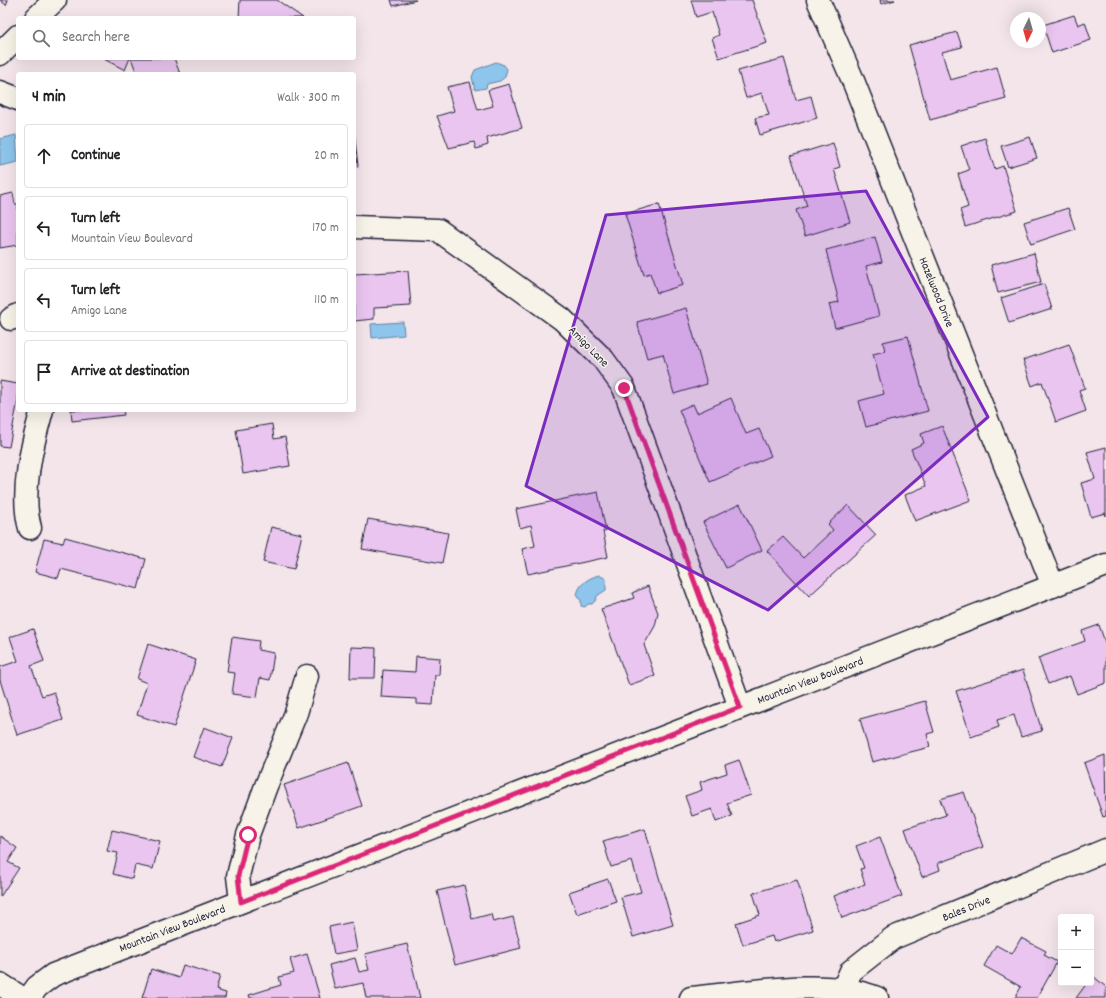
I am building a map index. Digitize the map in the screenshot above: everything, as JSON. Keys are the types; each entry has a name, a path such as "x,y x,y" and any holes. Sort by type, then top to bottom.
{"street":[{"path":"38,16 55,0"},
{"name":"Hazelwood Drive","path":"818,0 852,78 1053,586"},
{"path":"0,54 16,38"},
{"path":"0,92 16,98"},
{"name":"Amigo Lane","path":"356,227 438,230 562,319 603,359 624,388 740,707"},
{"path":"30,528 26,515 26,502 30,461 42,412"},
{"name":"Mountain View Boulevard","path":"29,998 37,988 53,975 1106,565"},
{"path":"241,902 238,876 248,835 296,713 307,676"},
{"name":"Bales Drive","path":"843,989 851,971 893,938 1106,850"},
{"path":"0,984 22,998"},
{"path":"691,998 810,987 843,989 877,998"}],"highlighted area":[{"path":"866,191 988,417 768,610 526,486 606,215"}],"water":[{"path":"496,62 504,65 507,69 505,77 500,81 487,84 486,88 475,90 472,77 475,70"},
{"path":"16,135 16,162 0,166 0,139"},
{"path":"403,322 404,335 372,338 371,324"},
{"path":"599,575 606,579 606,590 597,596 592,604 588,604 585,607 581,606 581,600 577,597 579,589 587,580"}],"building":[{"path":"0,0 8,0 6,5"},
{"path":"240,0 277,0 300,16 239,16"},
{"path":"391,0 416,0 393,6"},
{"path":"691,0 752,0 767,43 719,58 712,38 719,35 712,12 696,17"},
{"path":"880,0 895,0 881,4"},
{"path":"1074,15 1078,25 1085,22 1091,40 1052,53 1046,34 1046,24"},
{"path":"957,32 962,47 942,52 950,80 997,67 1006,99 930,120 909,45"},
{"path":"784,58 796,100 811,96 817,118 760,135 755,118 769,115 762,93 746,98 738,71"},
{"path":"106,60 129,60 125,70"},
{"path":"132,60 175,60 179,72 136,72"},
{"path":"470,82 478,110 493,106 488,90 509,84 522,128 487,138 488,145 476,149 474,142 449,148 437,116 454,111 447,87"},
{"path":"1030,137 1037,158 1008,167 1001,146"},
{"path":"985,138 995,169 1003,166 1017,211 965,227 960,210 968,207 958,174 969,170 961,146"},
{"path":"833,143 840,167 834,169 850,222 805,236 796,210 807,206 791,156"},
{"path":"356,148 358,166 356,166"},
{"path":"13,193 16,204 16,245 0,248 0,196"},
{"path":"659,204 683,285 657,293 650,273 644,275 625,214"},
{"path":"1068,208 1075,229 1031,244 1024,222"},
{"path":"875,237 882,262 866,266 879,316 835,328 829,304 839,302 826,250"},
{"path":"1034,253 1041,282 998,293 991,265"},
{"path":"408,271 411,306 374,308 374,319 356,321 356,274"},
{"path":"1044,284 1052,309 1009,323 1001,298"},
{"path":"686,308 707,384 674,394 663,354 647,358 637,322"},
{"path":"908,336 928,411 866,427 859,401 884,394 873,354 885,351 883,342"},
{"path":"1069,344 1085,388 1079,390 1086,411 1056,422 1042,382 1032,386 1023,360"},
{"path":"0,381 16,384 16,410 9,447 0,446"},
{"path":"731,398 746,434 759,429 771,456 710,482 679,410 693,404 697,413"},
{"path":"71,412 123,412 124,415 72,421"},
{"path":"272,424 274,439 285,437 290,466 243,474 236,430"},
{"path":"942,426 971,500 915,521 905,495 926,486 911,449 924,443 921,434"},
{"path":"1106,447 1106,516 1105,513 1091,517 1081,483 1095,479 1087,452"},
{"path":"598,492 606,531 603,531 608,557 528,574 522,549 535,546 531,525 520,528 516,509"},
{"path":"740,504 762,550 726,568 703,522"},
{"path":"848,505 876,535 809,596 767,551 783,537 803,558 833,530 828,524"},
{"path":"368,519 448,533 442,563 362,549"},
{"path":"271,527 302,534 294,569 263,562"},
{"path":"65,537 146,559 138,589 61,569 58,578 35,572 44,539 63,543"},
{"path":"648,586 658,613 655,626 644,645 655,676 629,685 601,609 634,598 632,593"},
{"path":"1099,625 1106,645 1106,683 1077,694 1070,676 1048,684 1038,658 1085,641 1082,631"},
{"path":"33,629 44,661 31,666 42,696 54,692 63,720 17,735 0,680 0,667 18,661 10,637"},
{"path":"232,637 259,641 258,650 274,653 270,680 260,678 257,697 232,694 235,673 227,672"},
{"path":"148,644 196,660 174,727 137,715 147,683 137,679"},
{"path":"351,647 376,648 375,678 350,678"},
{"path":"416,656 440,658 439,675 435,675 433,705 417,704 417,699 381,697 383,670 415,672"},
{"path":"1023,670 1042,731 1021,737 1014,715 997,720 999,727 971,737 956,691"},
{"path":"925,701 934,732 927,734 930,747 872,762 860,719"},
{"path":"204,727 233,738 222,767 193,757"},
{"path":"1105,755 1106,816 1103,817 1084,763"},
{"path":"739,760 751,795 727,803 732,816 716,822 712,809 692,816 685,796 702,790 700,782 727,773 725,765"},
{"path":"348,763 362,806 299,828 284,785"},
{"path":"964,792 983,847 938,863 940,870 922,877 905,829 946,815 940,799"},
{"path":"645,829 673,925 633,937 621,897 641,892 632,861 611,867 603,841"},
{"path":"112,830 160,841 153,869 135,865 132,879 113,874 118,853 107,851"},
{"path":"0,836 17,848 8,862 19,868 0,897"},
{"path":"880,837 902,896 842,918 834,896 865,884 860,869 864,868 856,846"},
{"path":"608,879 616,901 577,914 569,892"},
{"path":"797,880 813,930 774,942 772,936 743,945 736,923 760,915 753,893"},
{"path":"464,885 472,919 491,914 493,922 513,917 521,948 455,965 437,891"},
{"path":"352,922 357,950 334,954 329,927"},
{"path":"1021,938 1046,951 1044,955 1057,962 1037,998 1015,998 1021,987 984,966 996,945 1012,954"},
{"path":"407,944 420,998 366,998 363,983 335,989 329,965 355,958 359,972 369,970 365,954"},
{"path":"307,954 320,998 250,998 249,995 281,985 279,977 294,973 290,959"},
{"path":"183,965 220,976 216,990 226,993 225,998 142,998 151,969 179,978"},
{"path":"1094,977 1106,987 1106,998 1076,998 1085,986 1094,986"}],"route":[{"path":"248,835 238,876 241,902 740,707 624,388"}]}
